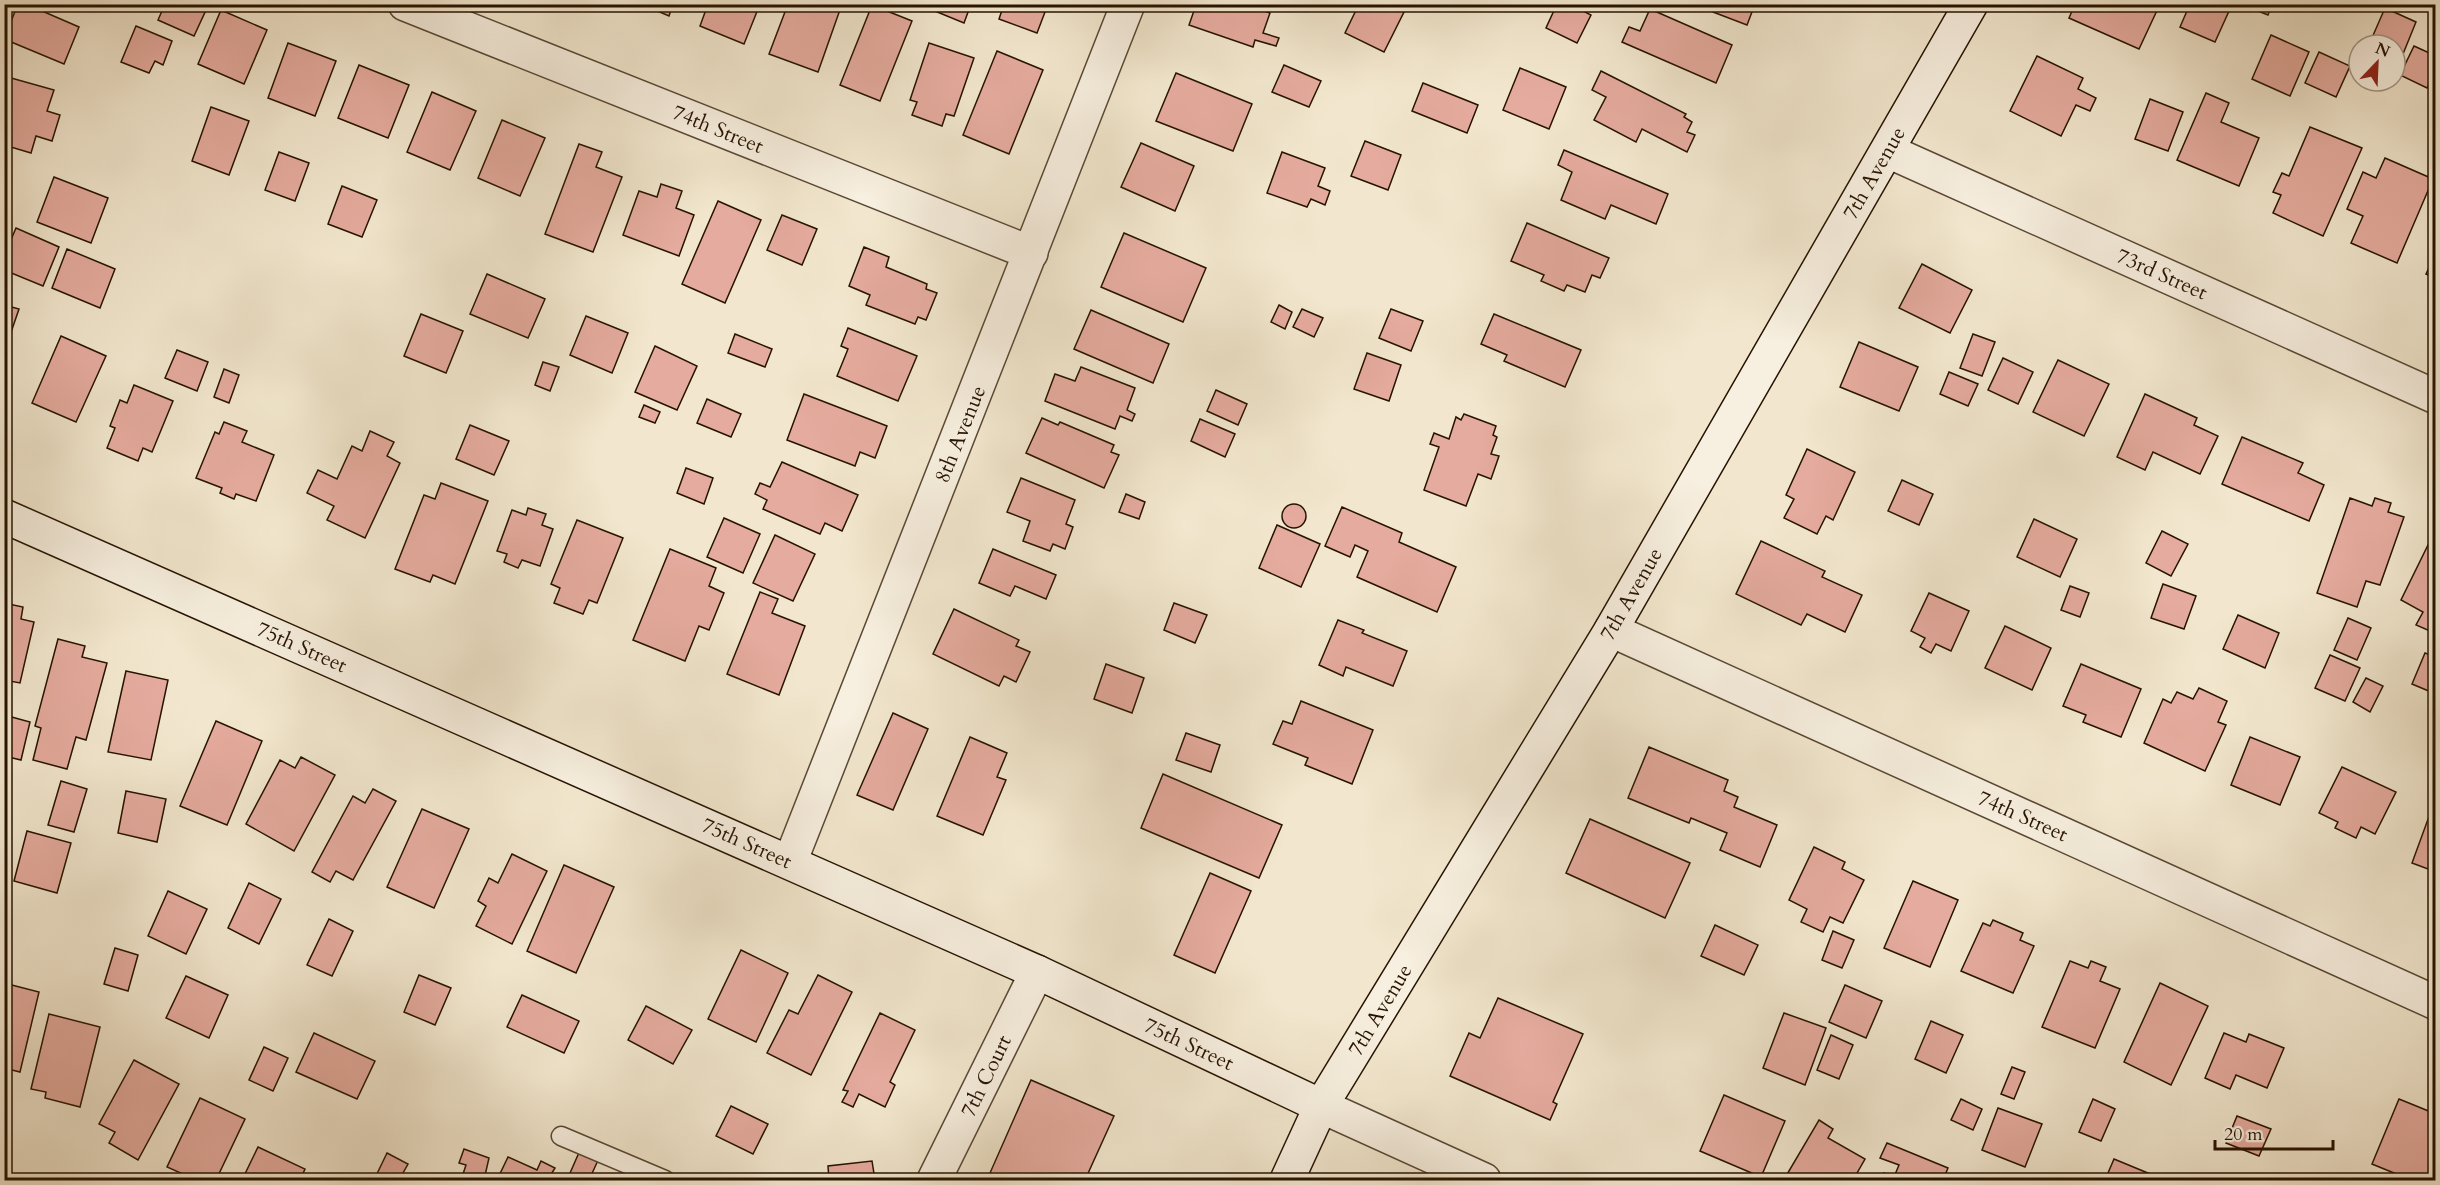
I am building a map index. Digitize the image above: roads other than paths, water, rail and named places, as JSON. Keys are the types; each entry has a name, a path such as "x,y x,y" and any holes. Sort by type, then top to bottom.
{"street":[{"name":"74th Street","path":"405,4 1031,253"},
{"name":"8th Avenue","path":"790,862 1128,4"},
{"name":"7th Avenue","path":"1287,1180 1321,1106 1611,630 1971,4"},
{"name":"73rd Street","path":"1888,151 2436,397"},
{"name":"75th Street","path":"4,516 1037,972 1484,1180"},
{"name":"74th Street","path":"1611,630 2436,1003"},
{"name":"7th Court","path":"934,1180 1037,972"}],"lane":[{"path":"561,1136 665,1180"}]}
